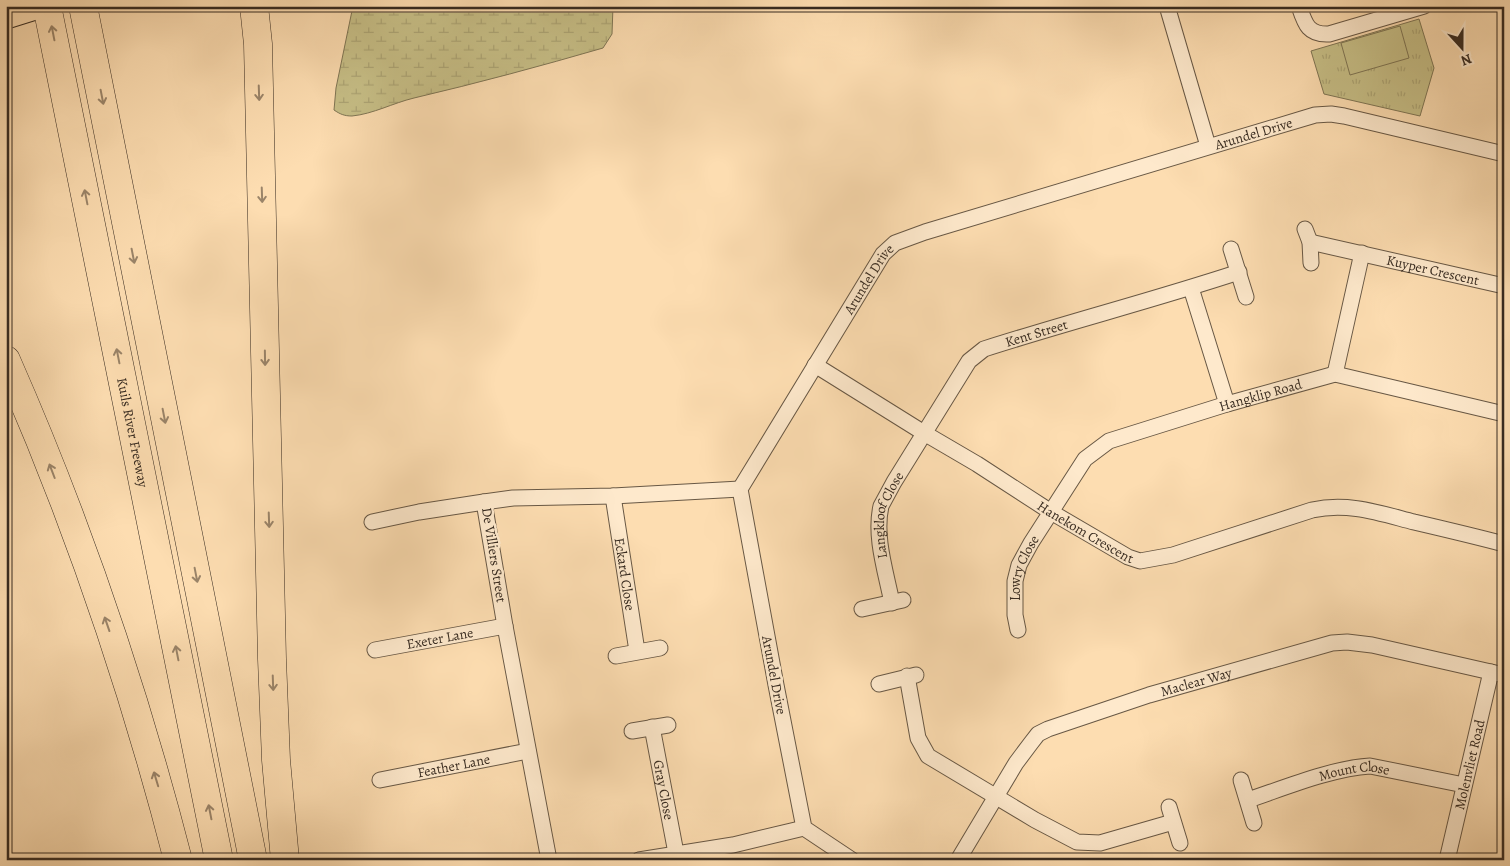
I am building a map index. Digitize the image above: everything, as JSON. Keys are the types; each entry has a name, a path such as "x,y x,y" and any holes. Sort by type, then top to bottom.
{"highway":[{"name":"Kuils River Freeway","path":"47,6 219,860"},
{"path":"83,6 253,860"},
{"path":"254,6 258,44 272,659 276,760 285,860"},
{"path":"258,44 262,6"},
{"path":"6,360 42,443 73,524 104,614 164,806 178,860"}],"main road":[{"path":"6,16 38,6"}],"street":[{"path":"1167,6 1208,146"},
{"path":"1299,6 1304,22 1309,28 1320,34 1329,34 1424,6"},
{"name":"Arundel Drive","path":"804,828 777,695 740,489 883,254 895,243 925,232 1301,118 1331,114 1504,154"},
{"name":"Kuyper Crescent","path":"1311,264 1307,235 1362,253 1504,286"},
{"path":"1231,249 1246,297"},
{"path":"1335,374 1362,253"},
{"name":"Kent Street","path":"924,433 969,361 984,349 1239,272"},
{"path":"1191,288 1228,404"},
{"name":"Hanekom Crescent","path":"815,364 1051,512 1128,557 1140,561 1173,554 1329,506 1346,506 1371,511 1504,544"},
{"name":"Hangklip Road","path":"1051,512 1085,459 1109,441 1228,404 1335,374 1504,414"},
{"name":"Langkloof Close","path":"862,609 898,601 878,531 879,518 881,506 924,433"},
{"name":"De Villiers Street","path":"550,860 528,751 484,502 513,498 613,496 740,489"},
{"name":"Eckard Close","path":"613,496 637,651"},
{"path":"372,522 419,512 484,502"},
{"name":"Lowry Close","path":"1018,630 1015,581 1019,565 1030,543 1051,512"},
{"name":"Exeter Lane","path":"375,650 505,626"},
{"name":"Maclear Way","path":"958,860 996,796 1031,743 1038,734 1048,728 1150,695 1332,643 1347,642 1372,645 1498,673"},
{"path":"616,656 660,648"},
{"name":"Molenvliet Road","path":"1448,860 1464,786 1498,673"},
{"path":"878,684 912,676 918,738 928,756 1076,842 1087,844 1100,843 1171,815 1180,843"},
{"path":"632,731 668,724"},
{"name":"Gray Close","path":"652,727 676,853"},
{"name":"Feather Lane","path":"380,780 528,751"},
{"name":"Mount Close","path":"1248,800 1357,766 1370,766 1464,786"},
{"path":"1241,780 1254,823"},
{"path":"639,860 733,845 804,828 852,860"}],"green space":[{"path":"353,6 613,6 612,34 603,48 406,100 368,113 349,116 334,110 336,88"},
{"path":"1419,19 1434,68 1420,116 1324,94 1311,51"},
{"path":"1400,26 1409,58 1350,75 1341,43"}]}
